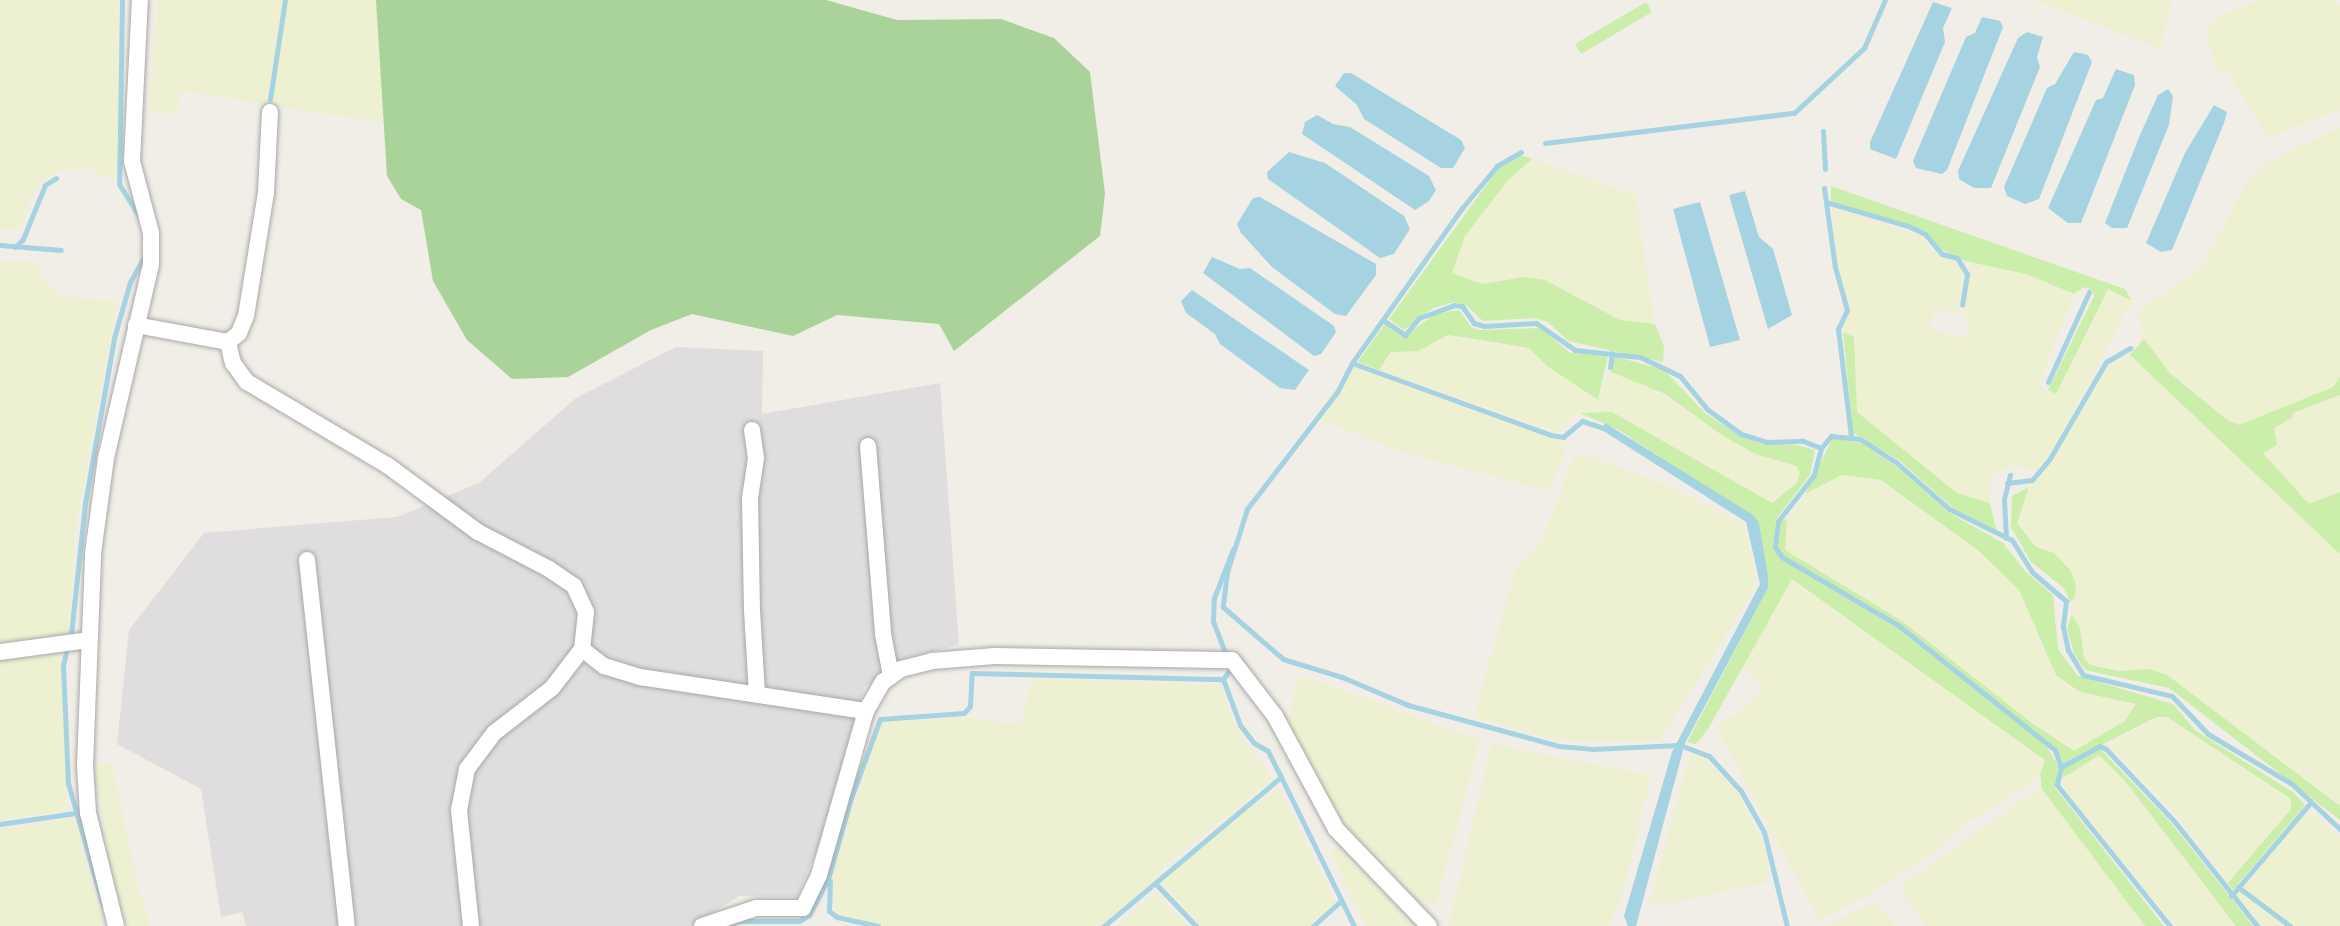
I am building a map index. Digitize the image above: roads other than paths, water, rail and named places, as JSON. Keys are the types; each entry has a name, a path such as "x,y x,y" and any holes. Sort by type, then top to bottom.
{"street":[{"path":"116,926 88,813 89,640 93,552 106,458 151,264 150,233 132,161 139,0"},
{"path":"228,342 239,332 246,316 266,193 271,112"},
{"path":"136,325 228,342"},
{"path":"228,342 233,363 247,382 387,465 478,532 574,586 586,612 582,649 552,688 494,733 467,769 459,810 471,926"},
{"path":"752,430 756,458 750,498 757,694"},
{"path":"868,446 883,634 891,677"},
{"path":"307,560 347,926"},
{"path":"0,652 89,640"},
{"path":"582,649 604,666 640,677 866,711"},
{"path":"702,926 756,908 803,908 819,875 866,711 891,677 901,669 932,662 995,656 1231,660 1275,716 1336,829 1429,926"}],"water":[{"path":"1933,2 1952,8 1943,28 1945,42 1896,159 1870,149 1870,142"},
{"path":"1982,17 2000,21 2003,27 1947,170 1942,174 1916,168 1913,161 1966,37 1975,33"},
{"path":"2027,32 2043,37 2037,57 2040,67 1991,188 1974,188 1959,179 1958,171 2018,38"},
{"path":"2074,52 2088,55 2092,62 2039,199 2025,204 2007,196 2004,187 2047,88 2055,84"},
{"path":"2116,69 2134,75 2135,85 2081,223 2068,223 2048,208 2096,100 2103,98"},
{"path":"1344,73 1351,73 1461,140 1465,148 1453,168 1441,168 1364,119 1357,105 1335,86"},
{"path":"2168,89 2173,96 2169,125 2127,228 2112,228 2105,223 2140,135 2158,95"},
{"path":"2214,105 2227,112 2224,123 2172,250 2161,252 2146,243 2185,153"},
{"path":"1317,115 1333,124 1350,127 1429,176 1436,190 1429,201 1415,210 1302,134 1305,122"},
{"path":"1289,152 1325,163 1404,216 1410,229 1394,254 1380,258 1268,179 1267,172"},
{"path":"1745,191 1759,237 1773,249 1792,315 1768,329 1729,195"},
{"path":"1260,197 1376,264 1376,275 1346,316 1335,314 1272,267 1241,233 1237,224 1253,198"},
{"path":"1700,202 1740,340 1710,347 1673,209"},
{"path":"1212,257 1240,269 1250,268 1334,326 1336,332 1321,354 1314,356 1203,273"},
{"path":"1192,290 1309,370 1295,390 1280,388 1220,344 1215,334 1186,313 1181,301"},
{"path":"1605,423 1753,515 1759,523 1768,576 1768,588 1685,743 1636,926 1628,926 1624,916 1672,752 1760,584 1746,522 1602,430"}],"waterway":[{"path":"122,0 119,184 140,218"},
{"path":"270,99 285,0"},
{"path":"1545,143 1794,113 1864,48 1885,0"},
{"path":"1823,131 1825,169"},
{"path":"1521,152 1497,166 1462,208 1352,363 1337,392 1247,509 1227,572 1223,607 1283,659 1342,677 1408,705 1559,746 1592,749 1680,745 1709,756 1741,791 1764,832 1787,926"},
{"path":"15,247 23,239 45,185 56,178"},
{"path":"1824,188 1835,267 1847,310 1838,329 1851,437"},
{"path":"1826,202 1908,226 1925,234 1942,254 1957,258 1967,274 1962,305"},
{"path":"0,245 61,250"},
{"path":"71,634 85,503 114,338 130,282 145,255"},
{"path":"2048,382 2089,292"},
{"path":"1383,320 1405,335 1419,318 1454,305 1462,306 1474,323 1484,326 1536,323 1575,350 1640,357 1680,376 1707,409 1741,434 1767,442 1803,441 1821,448 1831,436 1860,439 1897,463 1949,509 2012,540 2032,572 2066,601 2063,627 2068,650 2083,675 2172,696 2208,734 2292,784 2340,829"},
{"path":"2007,483 2032,480 2049,460 2106,362 2130,348"},
{"path":"1610,367 1612,353"},
{"path":"1352,363 1551,435 1563,437 1582,421 1609,430"},
{"path":"1821,448 1814,475 1778,521 1775,547 1782,557 1899,626 2055,750 2061,767 2057,785 2170,926"},
{"path":"2006,538 2004,499 2010,475"},
{"path":"1104,926 1281,777 1268,751 1254,743 1240,725 1223,679 1231,668 1213,621 1214,598 1233,549"},
{"path":"67,648 63,665 68,783 103,906"},
{"path":"728,926 738,921 799,921 809,915 828,879 850,801 880,719 964,713 970,706 972,673 1223,679"},
{"path":"2061,767 2100,746 2106,749 2175,822 2257,926"},
{"path":"1281,777 1354,926"},
{"path":"2231,896 2311,802"},
{"path":"0,824 75,813"},
{"path":"830,881 829,911 837,917 878,926"},
{"path":"1156,884 1196,926"},
{"path":"2238,887 2290,926"},
{"path":"1313,926 1340,902"}]}
